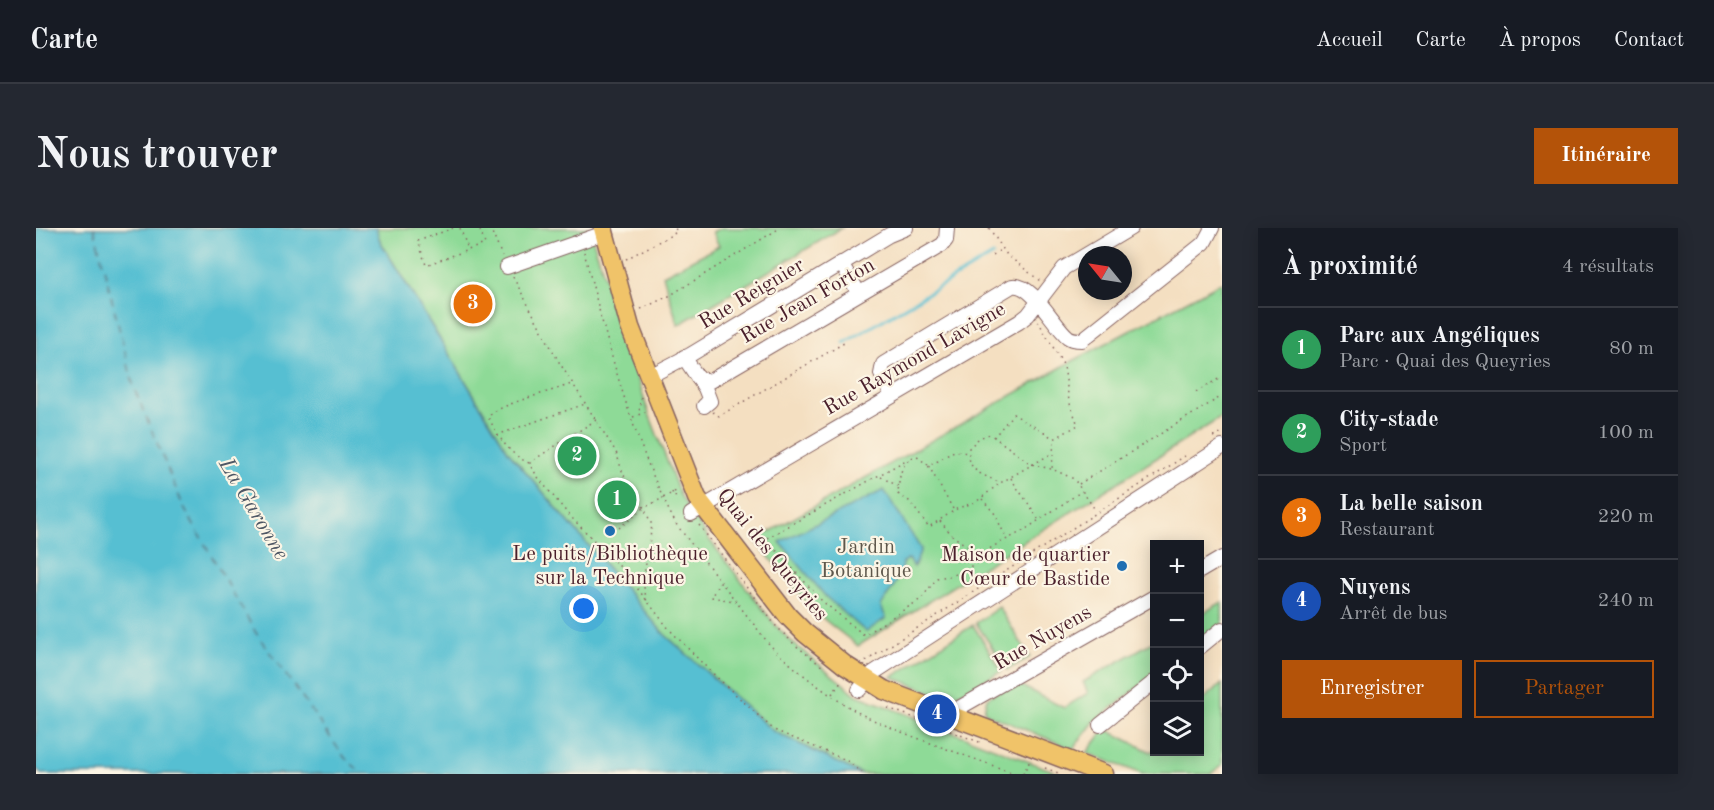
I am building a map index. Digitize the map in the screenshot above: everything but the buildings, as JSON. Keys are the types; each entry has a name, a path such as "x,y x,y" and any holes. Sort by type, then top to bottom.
{"main road":[{"name":"Quai des Queyries","path":"603,231 627,316 648,377 693,489 697,511 788,616 859,680 954,716 991,739 1104,774"}],"street":[{"name":"Rue Reignier","path":"648,377 889,235 906,228"},
{"name":"Rue Jean Forton","path":"698,378 710,381 942,245 946,240 947,228"},
{"name":"Rue Raymond Lavigne","path":"697,511 1019,322 1028,315 1064,268 1129,228"},
{"path":"892,395 881,374 883,364 1012,286 1022,286 1044,307 1067,336 1075,340 1082,340 1204,243 1212,228"},
{"path":"507,267 603,231"},
{"path":"841,263 859,293"},
{"path":"684,357 710,397 706,405"},
{"path":"859,680 883,667 1101,518 1217,443"},
{"path":"1204,569 1222,558"},
{"name":"Rue Nuyens","path":"954,716 959,708 1150,600"},
{"path":"1204,644 1222,629"},
{"path":"1100,725 1150,686"}],"path":[{"path":"453,228 418,240 426,265 485,244 479,228"},
{"path":"460,228 468,250"},
{"path":"490,228 507,267 553,352 616,452 623,474 652,525 643,582 648,604"},
{"path":"613,265 677,232 675,228"},
{"path":"627,316 669,296 780,228"},
{"path":"989,228 1002,249 1049,288"},
{"path":"581,241 606,335 632,418 648,411"},
{"path":"993,255 1002,249"},
{"path":"1028,315 1035,316 1064,366 1069,401 1078,425 1054,439"},
{"path":"706,405 719,416 844,343"},
{"path":"1196,392 1222,377"},
{"path":"572,384 492,412 488,417 497,435 516,458 529,464 568,514 623,570 669,629 709,670 774,730 846,760 864,774"},
{"path":"1078,484 1222,396"},
{"path":"497,435 586,403"},
{"path":"994,437 1013,414 1054,439"},
{"path":"529,464 596,420"},
{"path":"1217,443 1222,432"},
{"path":"1000,483 972,469 968,460 969,448 979,438 990,434 1031,464 1074,478 1101,518"},
{"path":"1052,469 1054,439"},
{"path":"832,695 859,680 1101,518 1193,450"},
{"path":"928,465 954,451 968,453"},
{"path":"910,458 901,469 898,494 909,501 929,527 954,510 976,502 1000,483 1053,453"},
{"path":"758,543 916,456 928,465 954,510"},
{"path":"880,477 898,486"},
{"path":"1010,477 1018,490 1027,498 1039,520"},
{"path":"619,528 644,508 678,489"},
{"path":"766,539 822,601 864,635 921,599 937,578 960,575 975,564 981,556 1083,491"},
{"path":"981,498 995,514 1007,539"},
{"path":"939,520 953,537 981,556"},
{"path":"720,581 711,597 736,602"},
{"path":"1023,774 1029,761"}],"green space":[{"path":"376,228 589,228 648,411 680,495 708,538 776,626 794,644 857,695 1061,774 861,774 773,731 664,634 508,451 380,241"},
{"path":"722,228 842,228 678,325 663,275 719,246 712,232"},
{"name":"Jardin Botanique","path":"1222,282 1222,417 858,646 808,604 755,540 1069,363"},
{"path":"1222,602 1222,624 1204,638 1204,613"},
{"path":"999,607 1030,657 1007,670 976,623"},
{"path":"973,625 1002,671 949,699 892,677"},
{"path":"1150,643 1150,678 1094,722 1073,749 987,714 984,710 987,698 1014,682 1064,708 1088,693 1083,682"},
{"path":"1222,684 1222,765 1210,774 1142,774 1087,753 1105,729 1150,752 1150,756 1204,756 1204,699"}],"water":[{"name":"La Garonne","path":"36,228 376,228 380,241 508,451 664,634 773,731 861,774 41,774 36,768"},
{"path":"884,490 921,549 914,567 909,559 903,562 898,579 881,606 886,618 866,632 826,597 780,542"}],"waterway":[{"path":"844,343 993,255"}],"ferry route":[{"path":"94,228 134,388 184,508 256,633 345,758 363,774"}],"place":[{"name":"La belle saison","path":"473,304"},
{"name":"City-stade","path":"577,456"},
{"name":"Parc aux Angéliques","path":"617,500"},
{"name":"Le puits/Bibliothèque sur la Technique","path":"610,531"},
{"name":"Maison de quartier Cœur de Bastide","path":"1122,566"},
{"name":"Nuyens","path":"937,714"}]}
